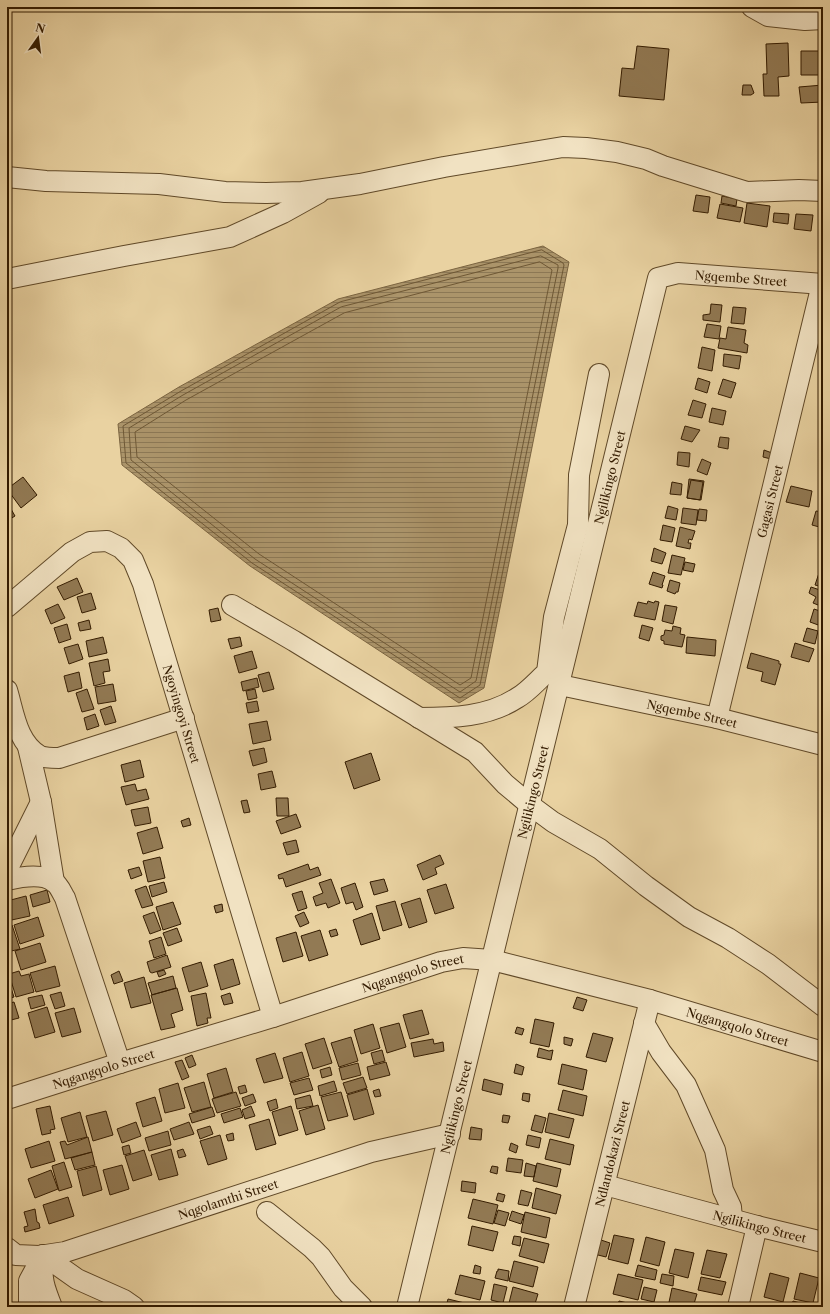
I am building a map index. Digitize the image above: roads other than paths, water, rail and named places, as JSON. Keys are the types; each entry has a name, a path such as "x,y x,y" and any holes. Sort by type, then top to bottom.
{"street":[{"path":"752,7 768,16 805,20 823,19"},
{"path":"7,177 46,181 159,184 225,192 302,192 360,184 444,167 563,147 617,152 747,192 799,190 823,191"},
{"path":"7,280 124,256 230,237 283,213 327,188"},
{"name":"Ngqembe Street","path":"658,278 678,273 822,284"},
{"name":"Ngilikingo Street","path":"407,1307 560,685 658,278"},
{"name":"Gagasi Street","path":"716,718 822,284"},
{"path":"418,718 444,718 487,712 518,698 547,672 554,617 578,526 580,475 599,374"},
{"name":"Ngoyingoyi Street","path":"7,607 72,552 90,542 107,541 121,548 133,560 143,584 184,718 273,1018"},
{"path":"232,605 294,641 475,752 505,784 553,822 600,849 646,886 689,917 728,938 768,964 823,1006"},
{"name":"Ngqembe Street","path":"560,685 716,718 823,745"},
{"path":"7,690 19,731 28,747 41,802 54,882 65,898 120,1063"},
{"path":"28,747 42,757 59,758 184,718"},
{"path":"7,870 41,802"},
{"path":"7,880 23,876 41,877 54,882"},
{"name":"Nqgangqolo Street","path":"7,1099 120,1063 273,1018 441,962 463,958 492,960 650,1000 823,1052"},
{"name":"Ndlandokazi Street","path":"574,1307 650,1000"},
{"path":"644,1023 661,1052 686,1085 715,1150 723,1190 731,1207 732,1219"},
{"name":"Nqgolamthi Street","path":"7,1248 16,1255 43,1255 65,1252 372,1152 450,1134"},
{"name":"Ngilikingo Street","path":"605,1185 757,1226 823,1242"},
{"path":"267,1212 312,1248 321,1257 343,1288 362,1307"},
{"path":"738,1307 757,1226"},
{"path":"29,1307 29,1281 43,1255"},
{"path":"43,1255 41,1272 43,1284 52,1307"},
{"path":"43,1255 77,1279 124,1300 134,1307"}],"water":[{"path":"543,246 569,262 484,688 459,703 250,566 122,465 118,424 179,387 338,299"}]}
